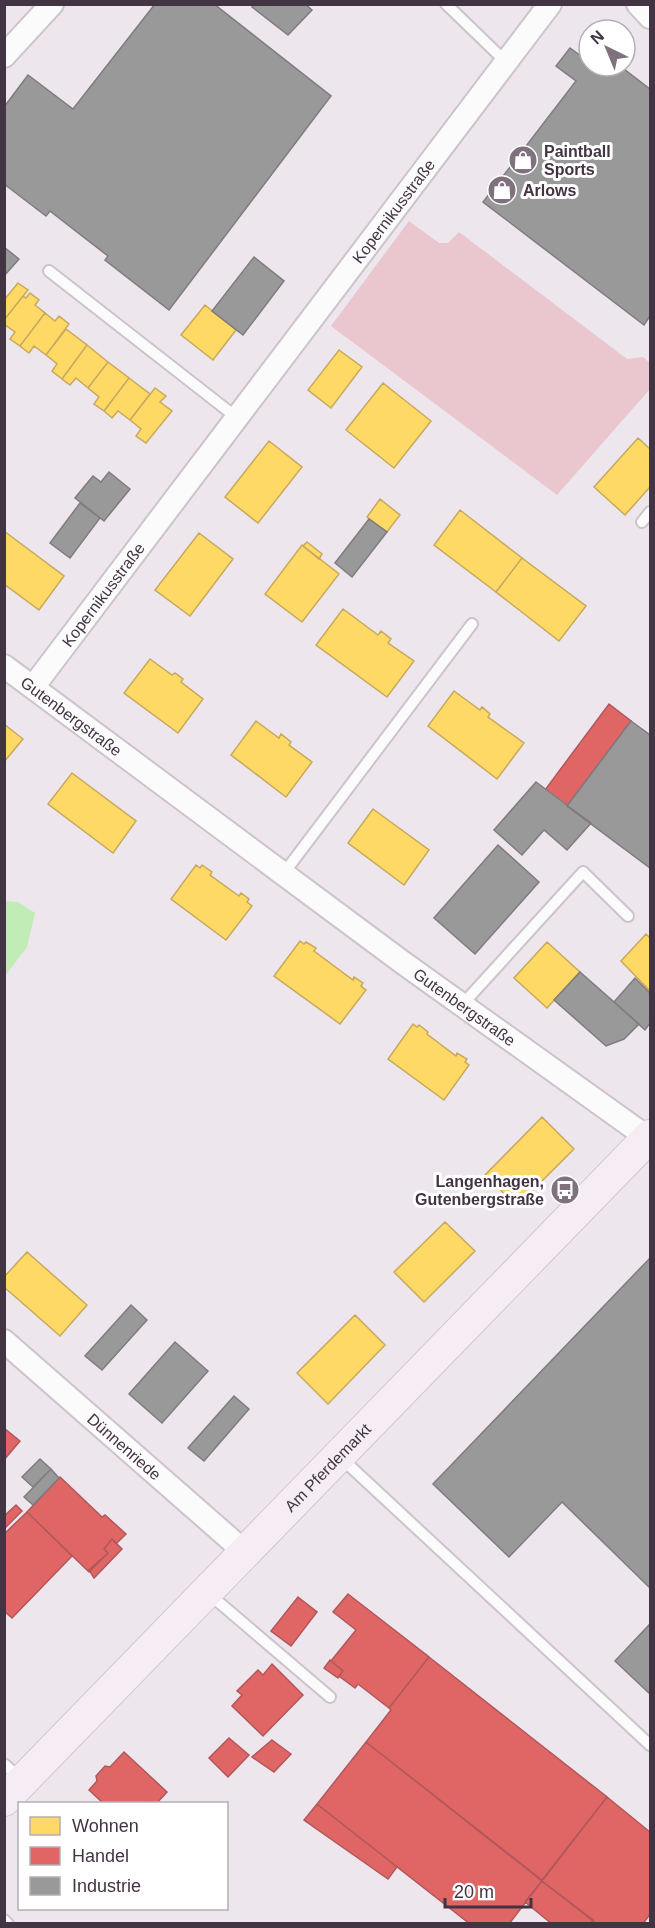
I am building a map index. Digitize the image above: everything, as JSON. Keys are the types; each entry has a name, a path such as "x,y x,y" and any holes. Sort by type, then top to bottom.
{"street":[{"path":"4,56 52,4"},
{"name":"Kopernikusstraße","path":"33,687 550,4"},
{"path":"638,4 651,16"},
{"name":"Gutenbergstraße","path":"4,666 462,1005 649,1137"},
{"name":"Am Pferdemarkt","path":"11,1782 208,1592 649,1137"},
{"name":"Dünnenriede","path":"4,1341 246,1552"}],"lane":[{"path":"446,4 506,62"},
{"path":"49,270 236,417"},
{"path":"642,522 651,512"},
{"path":"284,873 472,624"},
{"path":"462,1005 583,872 628,916"},
{"path":"340,1456 651,1745"},
{"path":"208,1592 330,1697"},
{"path":"4,1920 8,1923"}],"shaded area":[{"path":"409,221 439,243 448,243 459,232 627,359 643,357 650,363 650,389 557,495 331,326"},
{"path":"5,901 18,902 35,913 27,947 5,976"}],"building: Wohnen":[{"path":"18,283 28,290 4,320 4,300"},
{"path":"30,293 39,300 35,305 45,313 20,346 10,339 15,332 4,324 4,320 23,296 26,298"},
{"path":"205,305 236,330 213,360 181,335"},
{"path":"45,313 55,321 59,316 69,324 46,355 34,346 29,353 20,346"},
{"path":"66,329 87,345 62,379 52,371 57,364 46,355"},
{"path":"87,345 108,362 88,388 76,378 70,385 62,379"},
{"path":"339,350 362,367 331,408 308,390"},
{"path":"108,362 129,378 104,411 94,404 99,397 88,388"},
{"path":"129,378 150,394 130,420 118,411 112,418 104,411"},
{"path":"383,383 431,421 394,468 346,430"},
{"path":"155,388 166,396 160,402 172,411 146,443 136,436 141,429 130,420"},
{"path":"638,438 650,449 650,487 625,515 594,487"},
{"path":"269,441 302,467 258,523 225,497"},
{"path":"380,499 400,515 387,532 367,517"},
{"path":"460,510 522,558 496,592 434,545"},
{"path":"4,531 64,576 39,610 4,584"},
{"path":"199,533 233,559 190,616 155,590"},
{"path":"307,542 322,554 319,559 303,546"},
{"path":"302,545 339,574 302,622 265,594"},
{"path":"522,558 586,606 559,641 496,592"},
{"path":"343,609 378,635 381,631 391,639 388,643 414,661 387,697 316,645"},
{"path":"150,659 172,675 175,673 183,679 181,682 203,699 178,733 124,693"},
{"path":"454,691 480,710 482,707 490,714 488,717 524,743 497,779 428,726"},
{"path":"256,721 279,738 281,734 291,742 289,745 312,762 286,797 231,755"},
{"path":"4,724 23,739 4,762"},
{"path":"72,773 136,821 113,853 48,804"},
{"path":"373,809 429,850 404,885 348,843"},
{"path":"196,865 200,868 202,865 212,872 210,875 239,896 241,893 249,899 247,902 252,906 226,940 171,899"},
{"path":"646,934 650,938 650,991 621,961"},
{"path":"300,941 316,948 314,951 353,980 354,977 363,983 361,986 366,990 340,1024 274,976"},
{"path":"547,942 580,972 547,1008 514,978"},
{"path":"413,1024 417,1027 419,1025 456,1056 457,1053 467,1059 465,1062 469,1065 444,1100 388,1059"},
{"path":"542,1117 574,1149 517,1206 485,1175"},
{"path":"445,1222 475,1251 424,1302 394,1272"},
{"path":"27,1252 87,1305 60,1336 4,1287 4,1277"},
{"path":"355,1315 385,1345 328,1404 297,1373"}],"building: Handel":[{"path":"609,704 631,721 567,806 545,790"},
{"path":"4,1428 20,1441 4,1460"},
{"path":"60,1477 102,1517 105,1515 126,1534 116,1544 112,1539 104,1549 108,1553 89,1572 27,1512"},
{"path":"16,1505 22,1511 5,1528 4,1516"},
{"path":"27,1512 72,1556 12,1618 4,1611 4,1534"},
{"path":"112,1539 122,1549 94,1578 89,1570 108,1553 104,1549"},
{"path":"348,1594 429,1657 389,1708 358,1684 355,1688 339,1676 343,1671 331,1661 356,1630 333,1612"},
{"path":"298,1597 317,1612 291,1646 271,1631"},
{"path":"429,1657 607,1797 542,1880 366,1742"},
{"path":"330,1660 343,1671 338,1678 324,1668"},
{"path":"272,1664 303,1695 263,1736 232,1706 242,1695 237,1691 258,1670 263,1675"},
{"path":"229,1738 249,1755 228,1777 209,1758"},
{"path":"272,1740 291,1754 274,1772 252,1757"},
{"path":"366,1742 542,1881 509,1924 470,1924 317,1804"},
{"path":"124,1752 167,1792 158,1802 102,1802 89,1790 97,1781 96,1776 105,1766 110,1767"},
{"path":"607,1797 650,1832 650,1914 643,1924 597,1924 542,1881"},
{"path":"317,1804 397,1867 388,1879 304,1820"},
{"path":"542,1881 593,1920 590,1924 552,1924 525,1902"}],"building: Industrie":[{"path":"155,4 214,4 331,96 169,310 105,260 108,256 50,211 46,216 4,184 4,107 28,75 73,109"},
{"path":"255,4 305,4 312,10 288,35 252,7"},
{"path":"570,48 577,53 577,78 636,78 650,89 650,316 644,325 483,202 576,81 556,66"},
{"path":"4,247 19,259 4,276"},
{"path":"254,257 284,281 243,335 212,311"},
{"path":"109,472 130,489 104,521 75,498 93,476 101,482"},
{"path":"80,503 100,518 70,558 50,543"},
{"path":"369,519 387,532 352,577 335,563"},
{"path":"631,721 650,735 650,868 567,806"},
{"path":"536,782 591,823 567,850 544,830 522,855 494,830"},
{"path":"498,845 539,882 475,954 434,918"},
{"path":"580,972 639,1024 624,1039 606,1046 554,1000"},
{"path":"635,978 650,993 650,1023 645,1030 614,1002"},
{"path":"650,1258 650,1588 562,1502 509,1557 433,1484"},
{"path":"131,1305 147,1320 102,1370 85,1356"},
{"path":"175,1342 208,1371 162,1423 129,1394"},
{"path":"234,1396 249,1409 204,1461 188,1448"},
{"path":"40,1459 51,1469 33,1487 22,1477"},
{"path":"51,1469 59,1478 33,1505 24,1497"},
{"path":"650,1624 650,1694 615,1661"}],"place":[{"name":"Paintball Sports","path":"523,160"},
{"name":"Arlows","path":"502,190"},
{"name":"Langenhagen, Gutenbergstraße","path":"565,1190"}]}
